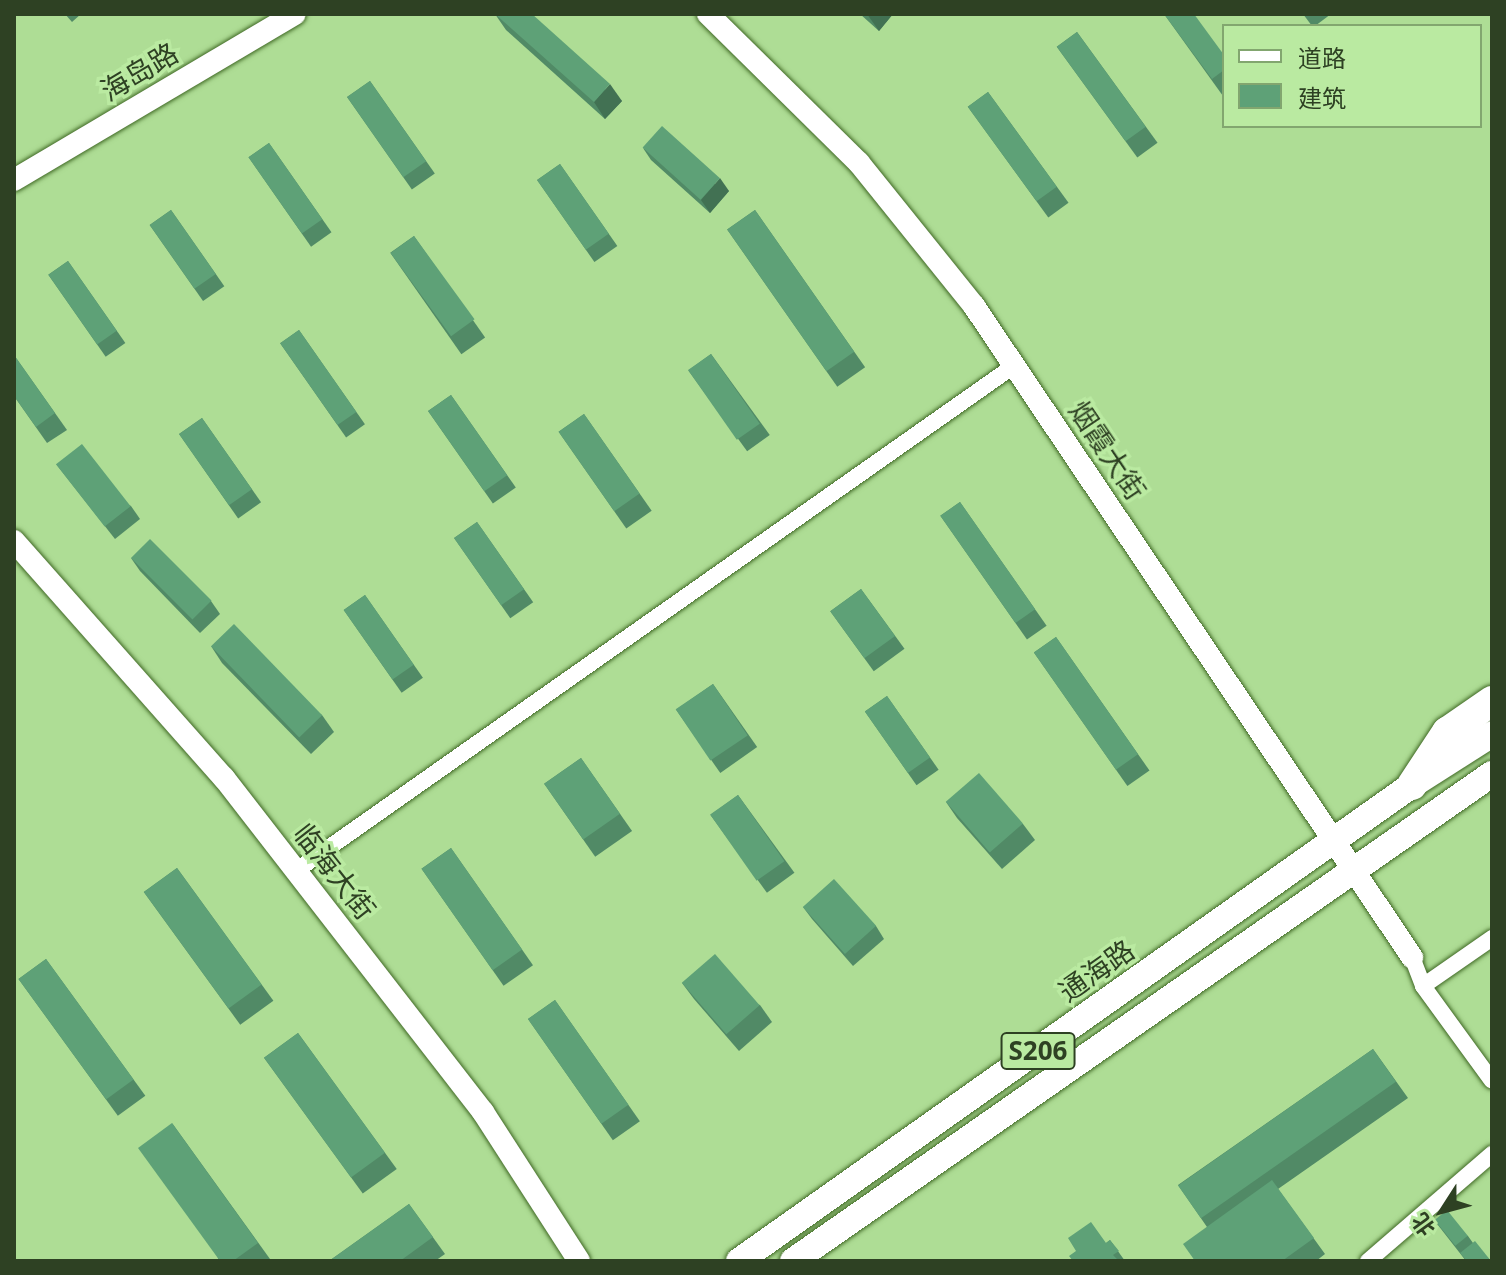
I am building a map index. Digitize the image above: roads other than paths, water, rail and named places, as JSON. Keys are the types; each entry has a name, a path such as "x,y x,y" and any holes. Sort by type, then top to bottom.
{"highway":[{"path":"1412,785 1447,732 1492,701"}],"main road":[{"name":"通海路","path":"739,1261 1412,785 1492,734"},
{"name":"S206","path":"793,1261 1492,774"}],"street":[{"name":"海岛路","path":"14,180 295,14"},
{"name":"烟霞大街","path":"708,14 859,163 974,306 1357,870 1412,957"},
{"path":"297,870 1015,365"},
{"name":"临海大街","path":"14,541 224,778 297,870 483,1112 579,1261"},
{"path":"1423,986 1492,938"},
{"path":"1412,957 1423,986 1492,1081"},
{"path":"1368,1261 1492,1154"}]}
